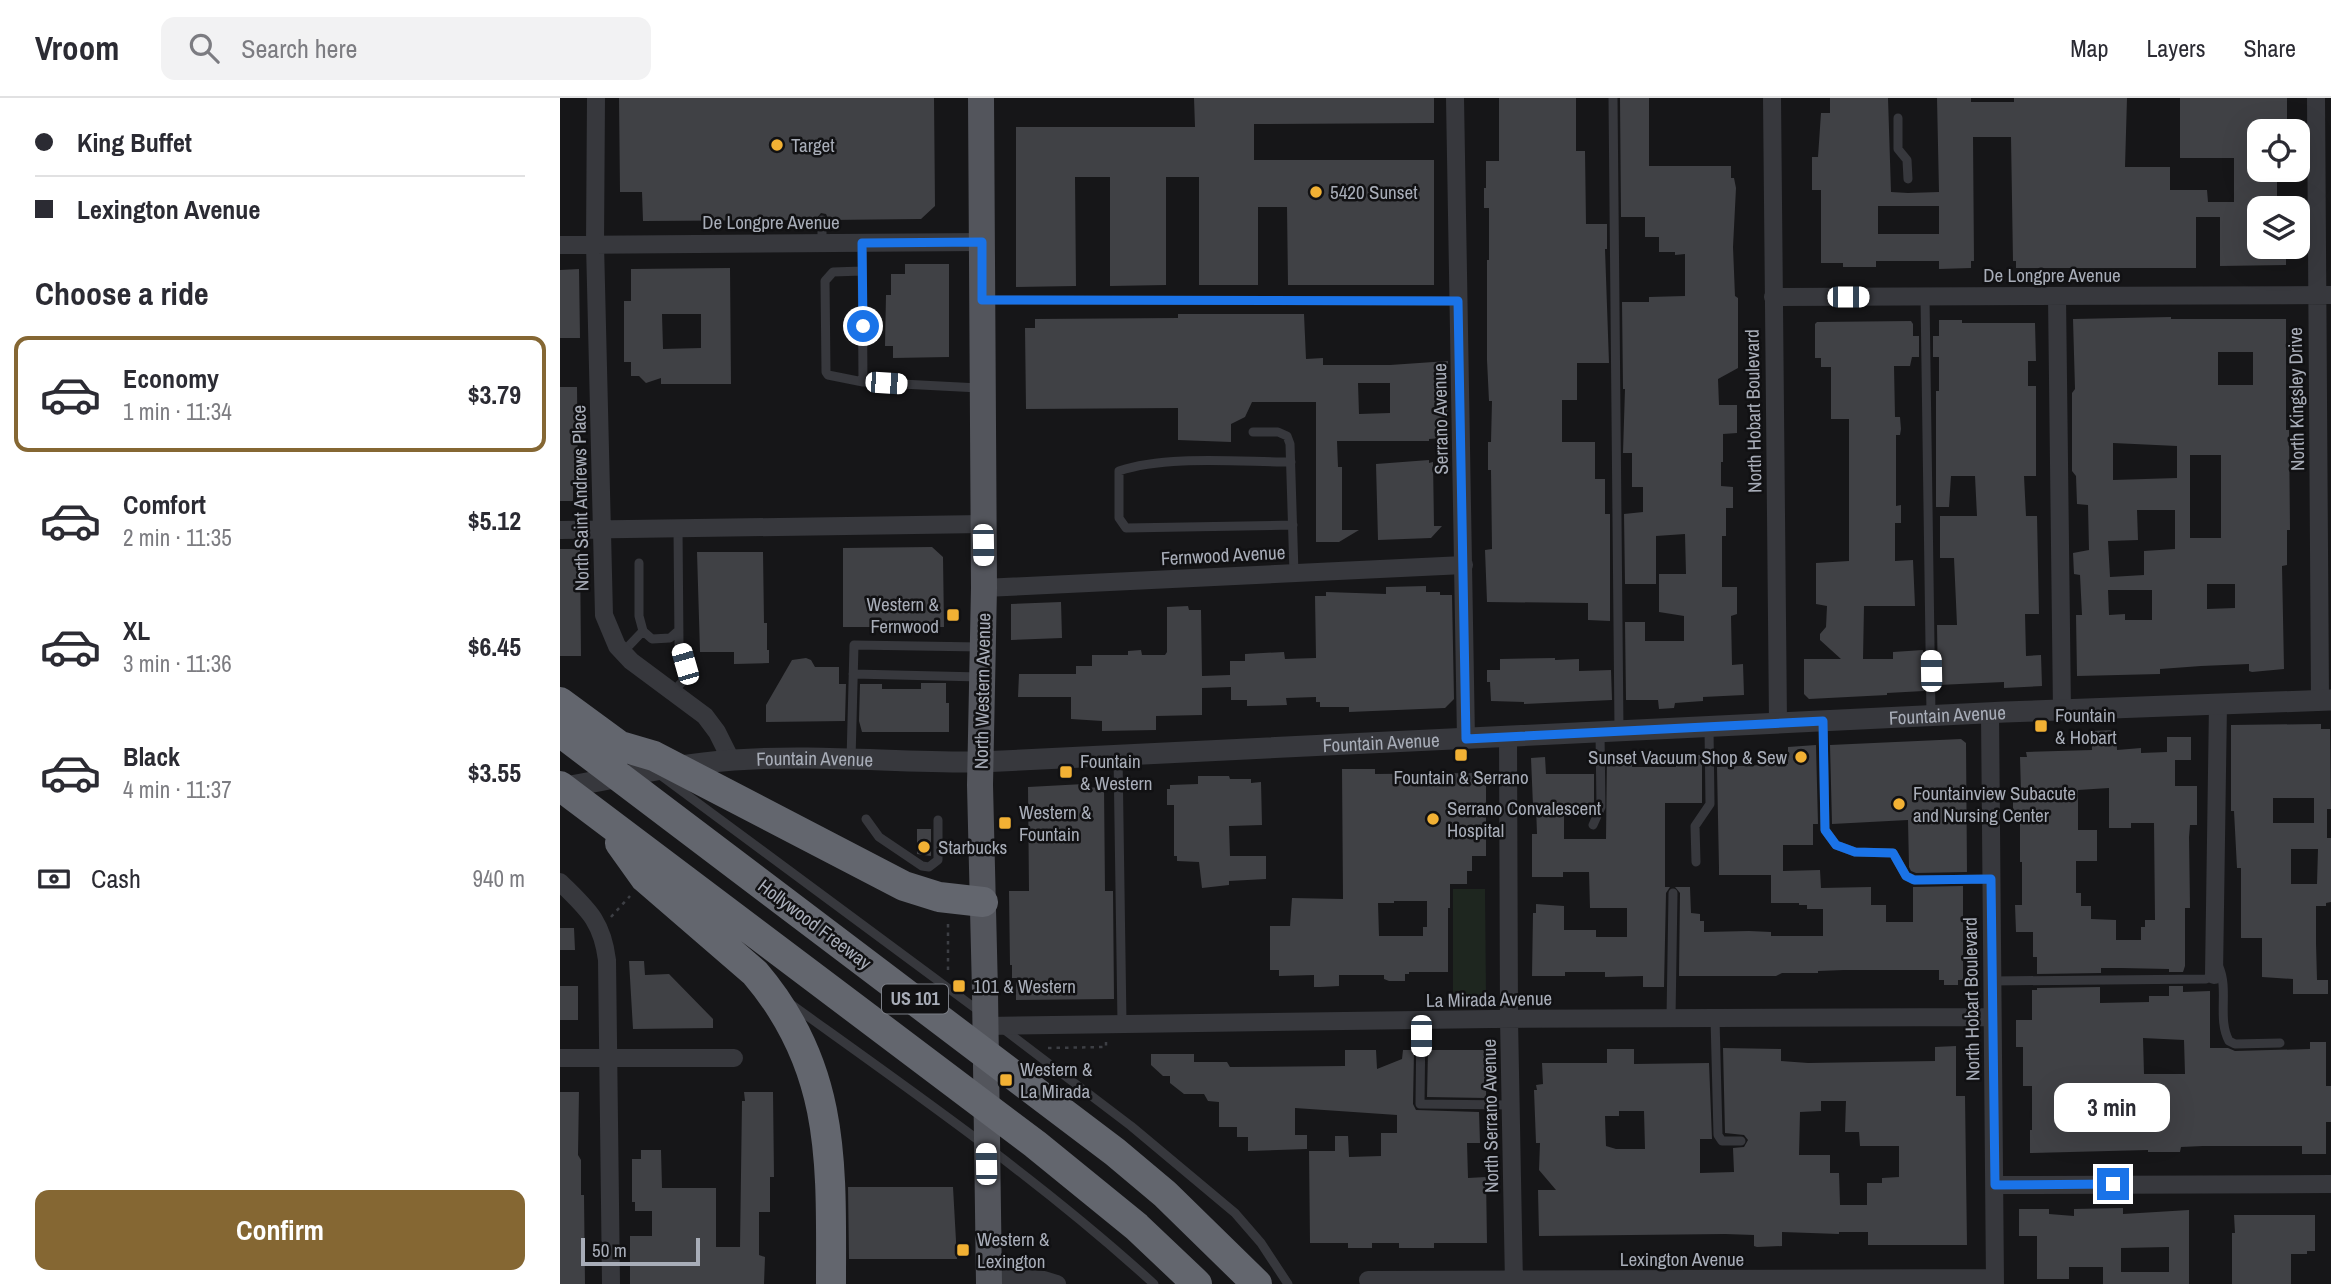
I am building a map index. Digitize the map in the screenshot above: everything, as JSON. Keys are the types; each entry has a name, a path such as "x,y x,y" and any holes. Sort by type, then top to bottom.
{"highway":[{"path":"560,702 620,746 654,756 904,886 939,897 983,902"},
{"name":"Hollywood Freeway","path":"560,732 1115,1152 1166,1194 1257,1284"},
{"name":"US 101","path":"560,787 1035,1144 1127,1219 1197,1284"},
{"path":"604,820 645,878 755,973 768,988 800,1043 824,1110 830,1155 831,1284"}],"main road":[{"name":"North Western Avenue","path":"981,98 984,588 980,762 988,1281"}],"street":[{"name":"North Saint Andrews Place","path":"596,98 595,244 604,615 617,646 705,716 717,732 721,761"},
{"name":"Serrano Avenue","path":"1455,98 1466,739"},
{"name":"North Hobart Boulevard","path":"1772,98 1778,723"},
{"name":"North Kingsley Drive","path":"2316,98 2323,295 2326,700"},
{"name":"De Longpre Avenue","path":"560,244 982,242"},
{"name":"De Longpre Avenue","path":"1773,298 2323,295"},
{"path":"2057,296 2062,711"},
{"path":"560,530 983,524"},
{"name":"Fernwood Avenue","path":"984,588 1464,565"},
{"name":"Fountain Avenue","path":"560,787 721,761 800,758 943,764 1709,726 2326,700"},
{"path":"2214,968 2218,705"},
{"name":"North Hobart Boulevard","path":"1990,713 1995,1281"},
{"name":"North Serrano Avenue","path":"1508,737 1509,1019 1514,1282"},
{"path":"560,882 591,914 600,926 605,942 611,1284"},
{"name":"La Mirada Avenue","path":"985,1026 1509,1019 1992,1017"},
{"path":"560,1058 734,1058"},
{"path":"1995,1185 2331,1184"},
{"path":"988,1281 1044,1280 1057,1284"},
{"name":"Lexington Avenue","path":"1368,1280 1995,1281"}],"lane":[{"path":"1594,825 1601,807 1609,732 1613,98"},
{"path":"1898,118 1898,149 1907,160 1908,179"},
{"path":"822,220 822,243"},
{"path":"862,243 863,382"},
{"path":"862,271 832,272 825,281 826,372 831,377 863,382 982,388"},
{"path":"1925,297 1931,716"},
{"path":"982,300 1458,301"},
{"path":"1253,432 1278,432 1287,436 1290,444 1294,573"},
{"path":"1291,461 1163,462 1133,466 1119,471 1119,518 1126,528 1293,525"},
{"path":"673,692 682,682 685,673 679,645 677,528"},
{"path":"639,563 639,616 643,631 652,639 670,638 679,630"},
{"path":"623,652 643,631"},
{"path":"851,760 854,645 982,647"},
{"path":"853,674 982,677"},
{"path":"1823,721 1825,830 1836,845 1855,852 1893,853 1906,876 1914,880 1991,879"},
{"path":"1696,862 1695,827 1710,804 1709,726"},
{"path":"620,746 1031,1049 1131,1126 1235,1213 1261,1243 1288,1284"},
{"path":"1118,756 1122,1023"},
{"path":"866,819 879,836 922,866 929,867 938,860 938,820"},
{"path":"1671,1018 1673,893"},
{"path":"1992,981 2206,979 2214,968 2221,970 2224,1028 2229,1041 2235,1044 2280,1043"},
{"path":"768,988 1023,1172 1154,1284"},
{"path":"1715,1018 1718,1135 1722,1141 1741,1141"},
{"path":"1421,1020 1420,1104 1510,1105"}],"path":[{"path":"615,914 636,887"},
{"path":"948,921 948,970"},
{"path":"1031,1049 1106,1047"}],"shaded area":[{"path":"1453,889 1485,889 1486,996 1453,996"}],"building":[{"name":"Target","path":"619,98 934,98 935,206 921,219 829,220 826,214 821,213 815,220 643,221 642,192 620,192"},
{"name":"5420 Sunset","path":"1194,98 1434,98 1434,123 1254,124 1254,160 1434,160 1434,285 1288,285 1287,207 1258,207 1258,285 1199,285 1199,177 1166,177 1166,285 1110,286 1110,177 1075,177 1076,286 1016,287 1016,127 1195,127"},
{"path":"1499,98 1576,98 1576,151 1585,151 1586,224 1607,224 1605,249 1609,363 1577,363 1577,400 1562,400 1562,442 1595,442 1595,479 1605,479 1605,514 1610,514 1610,621 1588,620 1588,603 1487,602 1485,550 1492,549 1488,442 1491,442 1492,401 1489,401 1487,360 1489,208 1484,208 1484,188 1486,161 1499,161"},
{"path":"1620,98 1649,98 1649,166 1731,166 1731,178 1734,178 1736,188 1733,247 1735,296 1738,298 1738,368 1718,379 1719,405 1737,405 1737,433 1723,434 1721,486 1733,487 1733,508 1726,508 1726,536 1722,536 1722,587 1737,587 1737,614 1731,616 1732,665 1743,664 1744,695 1703,697 1703,701 1675,703 1674,708 1659,709 1658,700 1626,700 1625,622 1645,622 1645,641 1684,641 1684,616 1659,612 1659,574 1686,574 1685,534 1656,536 1656,584 1625,584 1624,514 1643,512 1643,487 1632,487 1632,453 1623,453 1625,389 1622,302 1649,302 1649,297 1685,296 1685,254 1659,252 1659,237 1645,237 1645,217 1621,217"},
{"path":"1830,98 1888,98 1891,192 1939,192 1937,98 1971,98 1971,102 2014,102 2014,98 2127,98 2125,167 2170,167 2170,190 2207,190 2208,202 2234,202 2234,158 2180,158 2180,98 2287,98 2287,119 2247,119 2247,182 2277,182 2277,196 2247,196 2247,259 2286,259 2286,265 2220,266 2220,217 2196,217 2196,268 2016,268 2016,261 2013,261 2011,137 1973,137 1974,261 1971,261 1971,268 1939,269 1939,261 1876,261 1876,267 1843,267 1843,263 1821,263 1821,190 1812,190 1812,157 1818,157 1821,113 1830,113","holes":["1878,206 1939,206 1939,234 1878,234"]},
{"path":"905,264 949,264 949,357 893,358 893,346 885,346 886,295 891,295 891,274 905,274"},
{"path":"730,268 731,384 661,384 661,378 646,383 639,376 631,376 631,362 624,362 624,301 631,301 631,269","holes":["662,314 701,314 701,348 663,349"]},
{"path":"579,269 580,338 560,338 560,270"},
{"path":"1178,314 1304,314 1306,359 1323,358 1323,365 1390,365 1448,361 1447,434 1429,441 1337,441 1338,467 1342,467 1342,530 1359,530 1339,542 1316,542 1316,402 1252,402 1245,417 1231,424 1231,442 1178,440 1178,408 1026,409 1025,328 1035,328 1035,319 1178,318","holes":["1358,383 1390,383 1390,413 1359,414"]},
{"path":"2073,319 2286,319 2286,430 2289,430 2290,530 2287,530 2287,565 2282,566 2284,669 2252,672 2249,671 2249,664 2160,669 2160,674 2077,676 2076,615 2082,615 2080,575 2074,574 2073,553 2089,550 2088,505 2077,504 2076,476 2072,471 2072,393 2075,389","holes":["2218,352 2253,352 2253,385 2218,385","2113,443 2177,446 2177,478 2113,480","2190,455 2221,455 2221,538 2190,538","2137,510 2175,510 2175,549 2144,551 2144,575 2110,577 2108,541 2138,540","2207,584 2235,584 2235,608 2207,609","2108,590 2152,590 2152,620 2125,620 2125,614 2109,615"]},
{"path":"1939,320 1962,320 1962,323 2035,323 2036,361 2028,361 2028,386 2036,386 2036,476 2024,476 2026,516 2037,516 2039,614 2025,614 2026,656 2041,655 2042,686 2004,688 2004,682 1938,685 1937,625 1957,625 1954,558 1940,558 1940,516 1977,516 1975,476 1951,476 1949,507 1936,507 1936,391 1939,391 1939,357 1933,357 1933,336 1939,336"},
{"path":"1911,321 1913,336 1919,336 1919,357 1912,357 1910,366 1894,366 1895,417 1900,417 1901,429 1900,435 1896,435 1896,506 1901,505 1901,523 1895,523 1895,561 1913,560 1915,606 1864,606 1863,659 1893,659 1893,652 1923,650 1924,691 1809,699 1804,694 1804,659 1841,659 1820,640 1820,634 1826,627 1827,606 1816,604 1816,563 1849,561 1849,419 1831,419 1831,367 1821,367 1821,358 1815,358 1815,324"},
{"path":"560,387 577,387 578,478 576,485 573,485 573,501 560,501"},
{"path":"1429,460 1429,463 1433,462 1434,526 1442,526 1431,538 1378,540 1376,464"},
{"path":"932,547 943,557 944,627 843,627 843,548"},
{"path":"560,549 580,549 581,656 560,656"},
{"path":"697,552 763,552 764,623 767,623 769,663 734,664 734,652 700,652"},
{"path":"1426,586 1426,592 1452,595 1454,699 1445,708 1349,712 1349,707 1320,707 1316,697 1286,698 1287,705 1247,706 1247,700 1231,700 1231,687 1202,688 1202,715 1156,716 1156,730 1102,731 1102,721 1071,719 1071,697 1018,697 1019,674 1076,674 1076,666 1092,666 1092,655 1128,655 1128,651 1141,650 1142,655 1165,655 1167,607 1188,606 1189,610 1201,610 1202,676 1230,675 1230,661 1245,661 1245,654 1284,652 1285,659 1316,658 1315,596 1326,596 1326,592 1386,594 1386,587"},
{"path":"1061,602 1062,638 1011,640 1011,604"},
{"path":"1500,659 1579,659 1579,671 1611,670 1612,700 1524,704 1491,701 1487,670 1500,670"},
{"path":"792,660 811,660 815,667 839,667 839,684 846,684 845,721 766,722 766,705"},
{"path":"921,683 946,683 949,732 862,732 859,721 860,684 882,684 882,689 921,689"},
{"path":"2321,724 2321,729 2330,729 2331,809 2327,809 2327,838 2331,838 2331,902 2326,903 2326,906 2316,906 2317,980 2328,980 2328,994 2293,994 2293,979 2262,977 2262,938 2241,938 2241,868 2237,868 2234,811 2231,811 2231,725","holes":["2273,798 2314,798 2314,823 2273,823","2291,849 2318,849 2317,884 2291,884"]},
{"path":"2116,730 2117,750 2141,748 2141,753 2167,752 2167,737 2191,737 2191,760 2175,760 2175,786 2197,786 2197,825 2190,825 2189,837 2190,908 2185,908 2183,972 2169,972 2169,969 2101,968 2101,973 2037,974 2037,957 2033,957 2033,932 2016,932 2015,905 2022,905 2022,862 2020,818 2013,818 2013,792 2021,792 2020,757 2027,757 2026,752 2092,750 2091,731","holes":["2109,788 2109,828 2131,828 2131,823 2154,823 2155,920 2145,920 2145,927 2141,927 2141,940 2116,940 2116,920 2091,919 2091,906 2081,906 2081,893 2076,893 2076,861 2097,861 2097,830 2078,830 2078,790"]},
{"name":"Fountainview Subacute and Nursing Center","path":"1961,739 1966,743 1967,872 1911,871 1908,820 1832,824 1830,745"},
{"path":"1816,745 1818,824 1813,824 1813,845 1783,845 1783,871 1820,870 1821,888 1871,887 1871,905 1886,905 1886,922 1913,922 1913,887 1963,886 1963,980 1958,980 1958,985 1944,985 1944,980 1939,980 1939,970 1844,970 1782,973 1776,976 1679,976 1680,893 1675,887 1690,887 1691,913 1700,914 1700,921 1704,921 1704,932 1749,931 1771,932 1771,936 1823,936 1823,909 1807,909 1807,905 1799,903 1771,903 1771,875 1719,875 1717,767 1788,764 1788,747"},
{"path":"1632,754 1632,767 1676,767 1676,755 1702,755 1702,803 1665,803 1665,887 1670,887 1666,893 1664,987 1643,987 1643,976 1605,977 1605,972 1565,972 1565,976 1532,976 1533,913 1536,913 1536,904 1564,906 1564,930 1596,930 1596,937 1627,937 1627,908 1590,908 1589,872 1563,872 1563,877 1532,877 1532,834 1537,834 1531,758 1545,757 1546,774 1594,774 1594,806 1591,812 1564,812 1564,839 1606,839 1607,755"},
{"path":"1342,769 1375,769 1375,774 1479,773 1486,779 1486,856 1472,856 1472,871 1467,871 1467,884 1450,884 1448,972 1409,972 1405,974 1405,981 1389,981 1384,979 1384,975 1339,975 1339,986 1314,987 1314,975 1279,976 1279,970 1270,970 1270,926 1290,926 1292,898 1343,899","holes":["1427,901 1427,927 1423,927 1423,936 1379,936 1378,903"]},
{"path":"1198,776 1229,776 1230,779 1251,779 1251,783 1261,782 1262,825 1229,826 1230,856 1266,856 1266,879 1229,881 1229,885 1202,888 1199,862 1177,861 1177,856 1174,856 1174,805 1167,805 1167,789 1170,789 1170,785 1198,784"},
{"path":"1084,784 1084,788 1104,787 1105,891 1113,891 1114,999 1016,1000 1016,978 1012,978 1010,965 1009,891 1029,891 1028,787"},
{"name":"Starbucks","path":"917,829 931,829 931,856 917,854"},
{"path":"560,928 574,928 575,950 560,950"},
{"path":"629,961 644,961 645,975 669,974 713,1019 713,1028 633,1029"},
{"path":"560,986 578,986 578,1020 560,1020"},
{"path":"2169,986 2183,986 2183,992 2210,991 2210,1048 2228,1048 2235,1051 2310,1049 2310,1042 2326,1042 2326,1086 2331,1086 2331,1122 2326,1122 2326,1154 2302,1154 2302,1146 2181,1147 2180,1152 2148,1150 2030,1153 2032,1086 2023,1086 2023,1047 2016,1047 2016,1020 2032,1020 2032,990 2100,987 2100,1003 2149,1002 2149,996 2169,996","holes":["2143,1038 2184,1040 2185,1074 2144,1074","2068,1086 2093,1086 2093,1122 2068,1122"]},
{"path":"1956,1046 1956,1096 1965,1096 1967,1245 1868,1245 1868,1232 1782,1232 1782,1246 1757,1247 1754,1246 1754,1235 1539,1236 1538,1190 1556,1190 1539,1170 1540,1143 1536,1143 1534,1090 1537,1090 1536,1085 1543,1084 1542,1063 1607,1063 1607,1049 1634,1049 1634,1064 1709,1063 1712,1139 1700,1139 1700,1173 1734,1172 1733,1148 1744,1147 1748,1140 1744,1135 1725,1133 1723,1048 1781,1049 1781,1061 1808,1063 1935,1061 1935,1047","holes":["1821,1101 1846,1101 1845,1132 1859,1132 1860,1146 1899,1146 1899,1177 1882,1178 1882,1183 1867,1183 1867,1205 1840,1205 1839,1173 1830,1173 1830,1155 1799,1155 1800,1112 1821,1111","1619,1111 1644,1111 1645,1149 1616,1149 1606,1146 1605,1116 1619,1116"]},
{"path":"1345,1050 1376,1050 1377,1069 1402,1059 1403,1050 1414,1050 1413,1104 1416,1110 1479,1112 1480,1143 1467,1143 1468,1178 1486,1177 1487,1243 1434,1243 1434,1248 1399,1248 1399,1243 1372,1243 1372,1248 1348,1248 1348,1243 1310,1243 1309,1151 1335,1151 1335,1136 1348,1136 1349,1157 1381,1156 1381,1133 1397,1133 1397,1115 1295,1108 1295,1135 1307,1135 1307,1149 1248,1151 1248,1137 1237,1137 1237,1127 1219,1127 1219,1102 1208,1101 1204,1094 1184,1094 1170,1083 1170,1076 1163,1076 1151,1065 1151,1054 1194,1054 1194,1062 1227,1062 1230,1067 1345,1066"},
{"path":"1428,1050 1486,1050 1486,1098 1427,1097"},
{"path":"560,1092 579,1092 578,1155 581,1160 581,1195 584,1195 585,1284 560,1284"},
{"path":"744,1092 773,1092 774,1177 770,1177 770,1212 759,1212 759,1255 765,1257 764,1284 630,1284 630,1236 652,1236 652,1211 635,1211 635,1202 632,1202 632,1159 641,1159 641,1150 661,1150 662,1188 716,1188 716,1247 740,1247"},
{"path":"848,1187 953,1187 957,1259 849,1259"},
{"path":"2123,1208 2123,1214 2189,1210 2189,1284 2103,1284 2103,1267 2069,1267 2069,1279 2037,1279 2037,1236 2019,1236 2019,1209 2049,1209 2049,1214 2074,1216 2074,1209","holes":["2169,1247 2169,1272 2121,1272 2121,1248"]},
{"path":"2234,1215 2315,1215 2315,1251 2291,1254 2291,1284 2232,1284"}],"place":[{"name":"Target","path":"777,145"},
{"name":"5420 Sunset","path":"1316,192"},
{"name":"Western & Fernwood","path":"953,615"},
{"name":"Fountain & Hobart","path":"2041,726"},
{"name":"Fountain & Serrano","path":"1461,755"},
{"name":"Sunset Vacuum Shop & Sew","path":"1801,757"},
{"name":"Fountain & Western","path":"1066,772"},
{"name":"Fountainview Subacute and Nursing Center","path":"1899,804"},
{"name":"Serrano Convalescent Hospital","path":"1433,819"},
{"name":"Western & Fountain","path":"1005,823"},
{"name":"Starbucks","path":"924,847"},
{"name":"101 & Western","path":"959,986"},
{"name":"Western & La Mirada","path":"1006,1080"},
{"name":"Western & Lexington","path":"963,1250"}],"route":[{"path":"863,326 862,243 982,242 982,300 1458,301 1466,739 1823,721 1825,830 1836,845 1855,852 1893,853 1906,876 1914,880 1991,879 1995,1185 2113,1184"}]}
